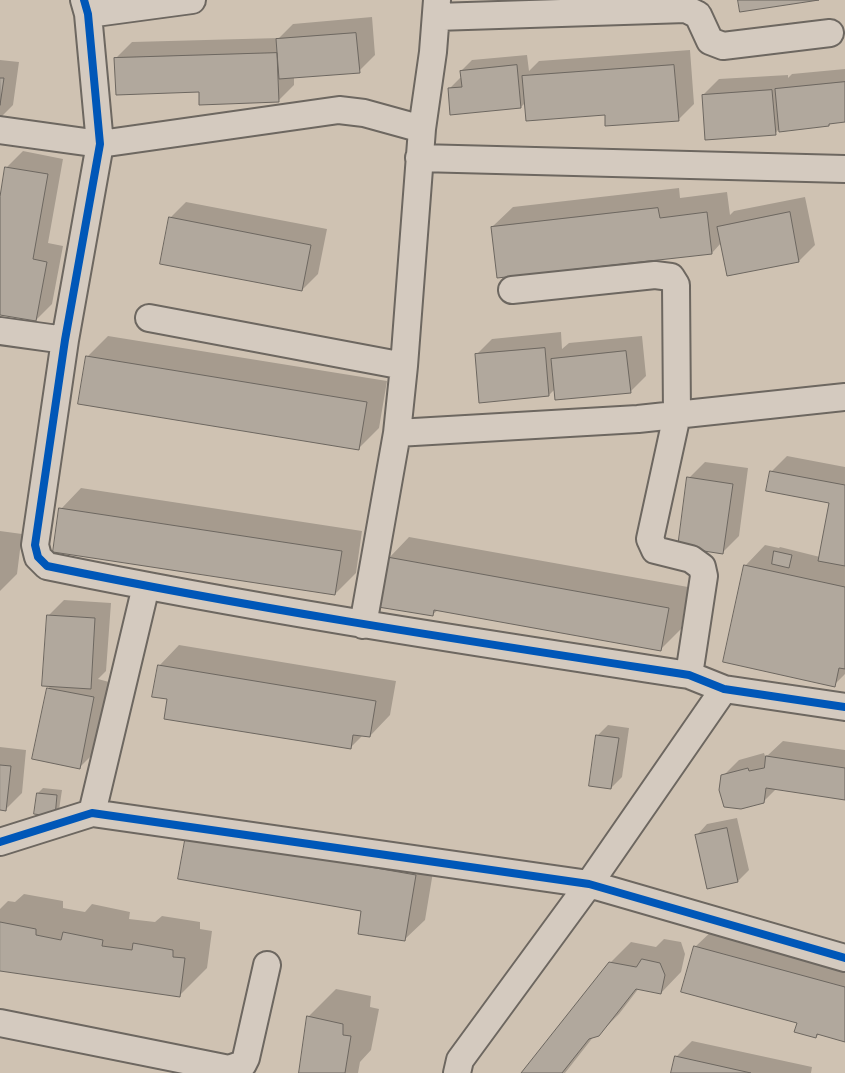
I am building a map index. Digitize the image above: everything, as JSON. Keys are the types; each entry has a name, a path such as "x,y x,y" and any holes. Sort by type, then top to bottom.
{"street":[{"path":"192,0 86,7 100,144 65,340 35,545 38,557 47,566 146,586 363,625 689,674 724,689 845,707"},
{"path":"363,625 396,432 404,366 419,158 437,8 686,9 698,15 710,40 722,46 830,33"},
{"path":"0,130 100,144 339,110 364,114 422,129"},
{"path":"419,158 845,169"},
{"path":"512,290 655,274 671,277 676,285 677,414 650,539 655,550 691,559 702,567 704,576 689,674"},
{"path":"149,318 404,366"},
{"path":"0,330 65,340"},
{"path":"396,432 628,419 845,397"},
{"path":"92,813 146,586"},
{"path":"457,1073 460,1060 589,884 724,689"},
{"path":"0,842 92,813 589,884 845,958"},
{"path":"0,1022 228,1069 243,1064 246,1058 267,965"}],"building":[{"path":"738,0 819,0 740,12"},
{"path":"356,33 360,73 279,79 276,39"},
{"path":"277,53 279,102 199,105 199,92 116,95 114,58"},
{"path":"517,65 521,108 450,115 448,88 462,87 460,71"},
{"path":"674,65 679,121 605,126 605,115 526,121 522,76"},
{"path":"0,78 4,78 0,105"},
{"path":"845,82 845,122 829,124 829,126 779,132 775,89"},
{"path":"772,90 776,135 705,140 702,95"},
{"path":"5,167 48,174 33,259 47,262 36,321 0,315 0,197"},
{"path":"658,208 660,218 707,212 712,254 497,278 491,227"},
{"path":"790,212 799,262 727,276 717,227"},
{"path":"169,217 311,245 302,291 160,264"},
{"path":"545,348 549,396 479,403 475,354"},
{"path":"626,351 631,393 555,400 551,359"},
{"path":"86,356 367,402 359,450 78,404"},
{"path":"770,471 845,485 845,566 818,561 829,503 766,491"},
{"path":"687,477 733,484 723,554 678,547"},
{"path":"59,508 342,551 335,595 53,552"},
{"path":"774,551 792,555 789,568 772,564"},
{"path":"387,557 669,608 661,651 434,610 433,616 378,607"},
{"path":"744,565 845,587 845,669 839,668 835,687 723,662"},
{"path":"47,615 95,618 91,689 42,686"},
{"path":"158,665 376,701 370,737 353,735 351,749 164,719 167,699 152,697"},
{"path":"47,688 94,697 80,769 32,759"},
{"path":"596,735 619,738 611,789 589,786"},
{"path":"766,756 845,768 845,800 766,788 764,803 741,809 724,807 719,790 721,775 748,768 749,771 764,768"},
{"path":"0,765 11,766 6,811 0,810"},
{"path":"37,793 57,795 55,817 34,814"},
{"path":"727,828 738,882 707,889 695,835"},
{"path":"186,835 416,875 405,941 358,934 361,911 178,879"},
{"path":"0,922 36,929 36,935 61,940 63,932 103,940 102,946 132,950 133,943 173,950 173,957 185,958 180,997 0,971"},
{"path":"694,946 845,987 845,1042 817,1034 816,1038 794,1032 797,1023 681,992"},
{"path":"642,959 660,963 665,975 661,994 636,989 599,1036 589,1039 562,1073 521,1073 609,962 636,967"},
{"path":"307,1016 343,1024 343,1035 351,1036 345,1073 299,1073"},
{"path":"675,1056 751,1073 671,1073"}],"cycle path":[{"path":"84,0 88,14 100,144 65,340 35,545 38,557 47,566 287,611 689,675 724,689 845,707"},
{"path":"0,842 92,813 589,884 845,958"}]}
